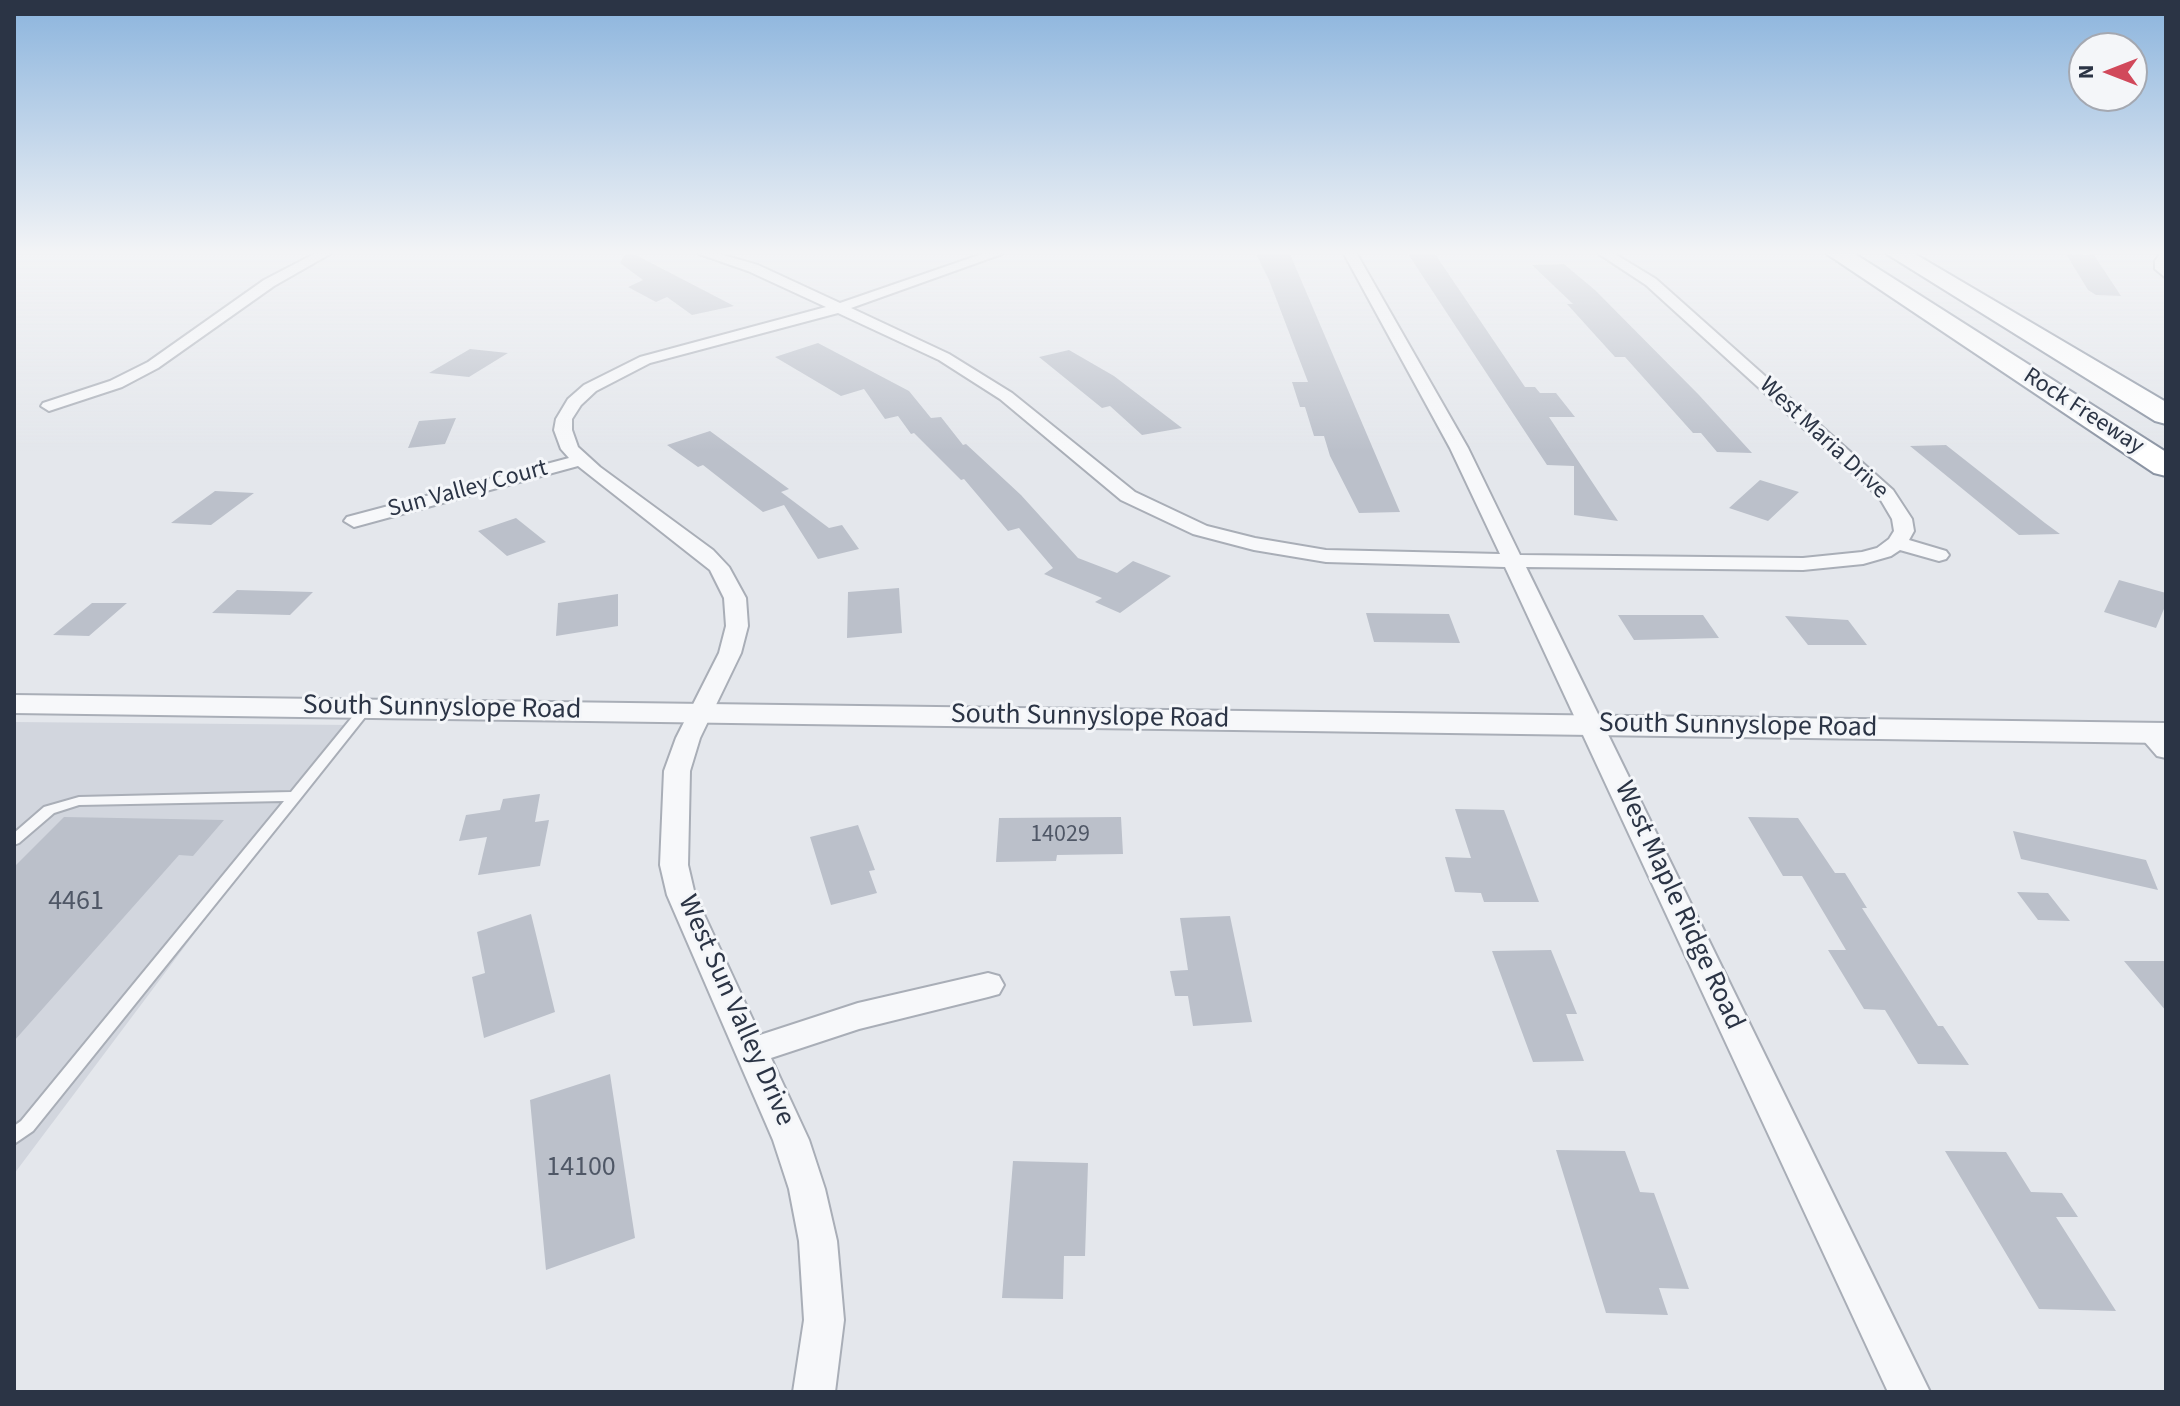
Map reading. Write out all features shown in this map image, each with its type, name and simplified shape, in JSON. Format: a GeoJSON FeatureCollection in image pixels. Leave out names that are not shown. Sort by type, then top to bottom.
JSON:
{"type":"FeatureCollection","features":[{"type":"Feature","properties":{"kind":"highway","name":"Rock Freeway"},"geometry":{"type":"LineString","coordinates":[[1940,320],[2166,466]]}},
{"type":"Feature","properties":{"kind":"highway","name":"Rock Freeway"},"geometry":{"type":"LineString","coordinates":[[2007,320],[2166,415]]}},
{"type":"Feature","properties":{"kind":"street"},"geometry":{"type":"LineString","coordinates":[[49,406],[116,384],[153,365],[217,320]]}},
{"type":"Feature","properties":{"kind":"street","name":"West Sun Valley Drive"},"geometry":{"type":"LineString","coordinates":[[794,320],[670,352],[605,378],[574,402],[564,419],[566,441],[581,460],[706,554],[729,583],[735,598],[737,626],[730,653],[700,712],[677,771],[674,865],[681,895],[791,1140],[807,1189],[818,1241],[824,1320],[814,1392]]}},
{"type":"Feature","properties":{"kind":"street"},"geometry":{"type":"LineString","coordinates":[[864,320],[981,378],[1128,496],[1200,530],[1280,550],[1326,556],[1832,563],[1884,552],[1897,543],[1939,555]]}},
{"type":"Feature","properties":{"kind":"street","name":"West Maple Ridge Road"},"geometry":{"type":"LineString","coordinates":[[1387,320],[1459,448],[1514,560],[1909,1392]]}},
{"type":"Feature","properties":{"kind":"street","name":"West Maria Drive"},"geometry":{"type":"LineString","coordinates":[[1693,320],[1886,494],[1902,519],[1904,531],[1897,543]]}},
{"type":"Feature","properties":{"kind":"street","name":"Sun Valley Court"},"geometry":{"type":"LineString","coordinates":[[354,521],[581,460]]}},
{"type":"Feature","properties":{"kind":"street","name":"South Sunnyslope Road"},"geometry":{"type":"LineString","coordinates":[[20,706],[1592,725],[2160,739]]}},
{"type":"Feature","properties":{"kind":"street"},"geometry":{"type":"LineString","coordinates":[[752,1051],[858,1016],[988,985]]}},
{"type":"Feature","properties":{"kind":"lane"},"geometry":{"type":"LineString","coordinates":[[14,1136],[27,1126],[366,708]]}},
{"type":"Feature","properties":{"kind":"lane"},"geometry":{"type":"LineString","coordinates":[[14,840],[49,810],[79,801],[295,796]]}},
{"type":"Feature","properties":{"kind":"shaded area"},"geometry":{"type":"Polygon","coordinates":[[[14,722],[351,725],[14,1174],[14,722]]]}},
{"type":"Feature","properties":{"kind":"building"},"geometry":{"type":"Polygon","coordinates":[[[1284,320],[1318,320],[1400,512],[1359,513],[1330,456],[1324,436],[1314,436],[1305,407],[1300,407],[1292,382],[1308,382],[1284,320]]]}},
{"type":"Feature","properties":{"kind":"building"},"geometry":{"type":"Polygon","coordinates":[[[1451,320],[1479,320],[1525,387],[1535,387],[1540,393],[1556,393],[1575,417],[1549,417],[1618,521],[1574,515],[1574,466],[1547,465],[1451,320]]]}},
{"type":"Feature","properties":{"kind":"building"},"geometry":{"type":"Polygon","coordinates":[[[1581,320],[1624,320],[1752,453],[1717,452],[1701,433],[1693,433],[1625,357],[1615,357],[1581,320]]]}},
{"type":"Feature","properties":{"kind":"building"},"geometry":{"type":"Polygon","coordinates":[[[818,343],[909,391],[931,418],[941,417],[963,445],[966,444],[1021,495],[1078,558],[1117,573],[1133,561],[1171,576],[1120,613],[1095,602],[1102,598],[1044,574],[1053,568],[1019,528],[1008,531],[964,479],[961,480],[914,433],[911,434],[898,416],[885,419],[864,389],[841,396],[775,357],[818,343]]]}},
{"type":"Feature","properties":{"kind":"building"},"geometry":{"type":"Polygon","coordinates":[[[470,349],[508,353],[469,377],[429,373],[470,349]]]}},
{"type":"Feature","properties":{"kind":"building"},"geometry":{"type":"Polygon","coordinates":[[[1069,350],[1114,376],[1182,428],[1142,435],[1110,406],[1102,408],[1039,357],[1069,350]]]}},
{"type":"Feature","properties":{"kind":"building"},"geometry":{"type":"Polygon","coordinates":[[[456,418],[445,444],[408,448],[419,421],[456,418]]]}},
{"type":"Feature","properties":{"kind":"building"},"geometry":{"type":"Polygon","coordinates":[[[710,431],[789,489],[781,492],[829,528],[842,525],[859,549],[818,559],[784,505],[763,512],[703,465],[698,467],[667,445],[710,431]]]}},
{"type":"Feature","properties":{"kind":"building"},"geometry":{"type":"Polygon","coordinates":[[[1946,445],[2060,534],[2019,535],[1910,446],[1946,445]]]}},
{"type":"Feature","properties":{"kind":"building"},"geometry":{"type":"Polygon","coordinates":[[[1760,480],[1799,492],[1768,521],[1729,508],[1760,480]]]}},
{"type":"Feature","properties":{"kind":"building"},"geometry":{"type":"Polygon","coordinates":[[[215,491],[254,493],[211,525],[171,523],[215,491]]]}},
{"type":"Feature","properties":{"kind":"building"},"geometry":{"type":"Polygon","coordinates":[[[516,518],[546,542],[507,556],[478,531],[516,518]]]}},
{"type":"Feature","properties":{"kind":"building"},"geometry":{"type":"Polygon","coordinates":[[[2119,580],[2166,593],[2166,604],[2156,628],[2104,612],[2119,580]]]}},
{"type":"Feature","properties":{"kind":"building"},"geometry":{"type":"Polygon","coordinates":[[[899,588],[902,633],[847,638],[848,592],[899,588]]]}},
{"type":"Feature","properties":{"kind":"building"},"geometry":{"type":"Polygon","coordinates":[[[237,590],[313,592],[290,615],[212,613],[237,590]]]}},
{"type":"Feature","properties":{"kind":"building"},"geometry":{"type":"Polygon","coordinates":[[[618,594],[618,626],[556,636],[558,603],[618,594]]]}},
{"type":"Feature","properties":{"kind":"building"},"geometry":{"type":"Polygon","coordinates":[[[92,603],[127,603],[89,636],[53,635],[92,603]]]}},
{"type":"Feature","properties":{"kind":"building"},"geometry":{"type":"Polygon","coordinates":[[[1366,613],[1449,614],[1460,643],[1374,642],[1366,613]]]}},
{"type":"Feature","properties":{"kind":"building"},"geometry":{"type":"Polygon","coordinates":[[[1618,615],[1703,615],[1719,638],[1634,640],[1618,615]]]}},
{"type":"Feature","properties":{"kind":"building"},"geometry":{"type":"Polygon","coordinates":[[[1785,616],[1848,620],[1867,645],[1808,645],[1785,616]]]}},
{"type":"Feature","properties":{"kind":"building"},"geometry":{"type":"Polygon","coordinates":[[[540,794],[535,822],[549,820],[540,866],[478,875],[487,837],[459,841],[466,815],[500,810],[503,799],[540,794]]]}},
{"type":"Feature","properties":{"kind":"building"},"geometry":{"type":"Polygon","coordinates":[[[1455,809],[1504,810],[1539,902],[1484,902],[1481,893],[1455,892],[1445,857],[1471,858],[1455,809]]]}},
{"type":"Feature","properties":{"kind":"building"},"geometry":{"type":"Polygon","coordinates":[[[64,817],[224,820],[193,856],[179,855],[14,1041],[14,867],[64,817]]]}},
{"type":"Feature","properties":{"kind":"building"},"geometry":{"type":"Polygon","coordinates":[[[1121,817],[1123,854],[1057,855],[1056,861],[996,862],[999,818],[1121,817]]]}},
{"type":"Feature","properties":{"kind":"building"},"geometry":{"type":"Polygon","coordinates":[[[1748,817],[1798,818],[1835,873],[1845,873],[1867,908],[1862,908],[1938,1026],[1943,1026],[1969,1065],[1918,1064],[1885,1010],[1864,1009],[1828,950],[1846,950],[1802,876],[1783,876],[1748,817]]]}},
{"type":"Feature","properties":{"kind":"building"},"geometry":{"type":"Polygon","coordinates":[[[858,825],[875,870],[869,871],[877,893],[831,905],[810,837],[858,825]]]}},
{"type":"Feature","properties":{"kind":"building"},"geometry":{"type":"Polygon","coordinates":[[[2013,831],[2146,860],[2158,890],[2021,859],[2013,831]]]}},
{"type":"Feature","properties":{"kind":"building"},"geometry":{"type":"Polygon","coordinates":[[[2017,892],[2048,893],[2070,921],[2038,920],[2017,892]]]}},
{"type":"Feature","properties":{"kind":"building"},"geometry":{"type":"Polygon","coordinates":[[[531,914],[555,1012],[484,1038],[472,977],[485,973],[477,932],[531,914]]]}},
{"type":"Feature","properties":{"kind":"building"},"geometry":{"type":"Polygon","coordinates":[[[1230,916],[1252,1022],[1193,1026],[1188,996],[1175,996],[1170,971],[1188,970],[1180,918],[1230,916]]]}},
{"type":"Feature","properties":{"kind":"building"},"geometry":{"type":"Polygon","coordinates":[[[1551,950],[1577,1014],[1566,1014],[1584,1061],[1533,1062],[1492,951],[1551,950]]]}},
{"type":"Feature","properties":{"kind":"building"},"geometry":{"type":"Polygon","coordinates":[[[2124,961],[2166,961],[2166,1011],[2124,961]]]}},
{"type":"Feature","properties":{"kind":"building"},"geometry":{"type":"Polygon","coordinates":[[[610,1074],[635,1238],[546,1270],[530,1100],[610,1074]]]}},
{"type":"Feature","properties":{"kind":"building"},"geometry":{"type":"Polygon","coordinates":[[[1556,1150],[1625,1151],[1640,1192],[1654,1193],[1689,1289],[1659,1288],[1668,1315],[1606,1313],[1556,1150]]]}},
{"type":"Feature","properties":{"kind":"building"},"geometry":{"type":"Polygon","coordinates":[[[1945,1151],[2006,1152],[2031,1192],[2062,1193],[2078,1217],[2056,1217],[2116,1311],[2039,1309],[1945,1151]]]}},
{"type":"Feature","properties":{"kind":"building"},"geometry":{"type":"Polygon","coordinates":[[[1013,1161],[1088,1163],[1085,1256],[1064,1256],[1063,1299],[1002,1298],[1013,1161]]]}}]}
